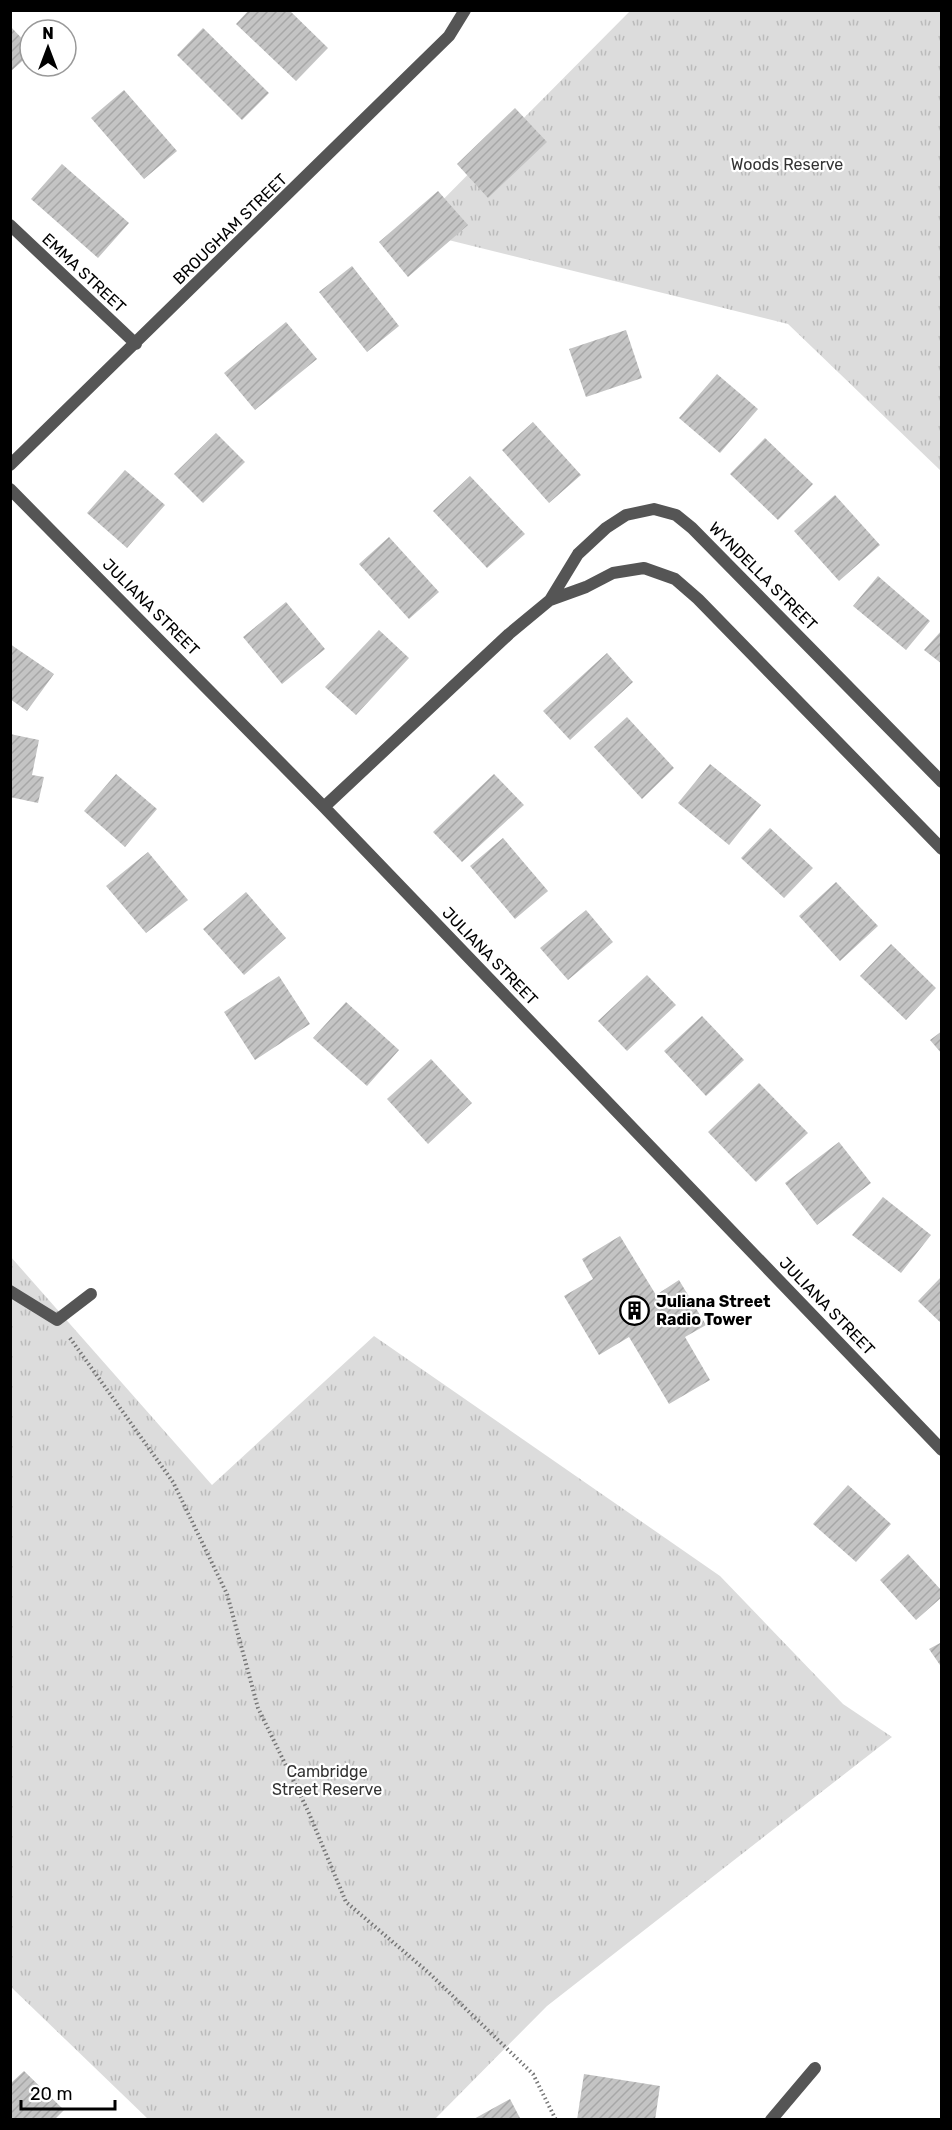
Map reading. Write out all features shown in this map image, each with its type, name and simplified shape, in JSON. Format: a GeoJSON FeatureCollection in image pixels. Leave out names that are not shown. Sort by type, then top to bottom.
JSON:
{"type":"FeatureCollection","features":[{"type":"Feature","properties":{"kind":"street","name":"BROUGHAM STREET"},"geometry":{"type":"LineString","coordinates":[[10,465],[445,41],[455,29],[465,10]]}},
{"type":"Feature","properties":{"kind":"street","name":"EMMA STREET"},"geometry":{"type":"LineString","coordinates":[[10,225],[136,344]]}},
{"type":"Feature","properties":{"kind":"street","name":"JULIANA STREET"},"geometry":{"type":"LineString","coordinates":[[10,489],[324,807],[942,1450]]}},
{"type":"Feature","properties":{"kind":"street","name":"WYNDELLA STREET"},"geometry":{"type":"LineString","coordinates":[[550,600],[578,554],[606,528],[627,515],[654,509],[676,515],[721,556],[942,783]]}},
{"type":"Feature","properties":{"kind":"street","name":"WYNDELLA STREET"},"geometry":{"type":"LineString","coordinates":[[324,807],[509,633],[550,600],[585,587],[613,573],[644,568],[675,579],[698,599],[942,849]]}},
{"type":"Feature","properties":{"kind":"street"},"geometry":{"type":"LineString","coordinates":[[10,1292],[57,1320],[91,1294]]}},
{"type":"Feature","properties":{"kind":"street"},"geometry":{"type":"LineString","coordinates":[[771,2120],[815,2068]]}},
{"type":"Feature","properties":{"kind":"path"},"geometry":{"type":"LineString","coordinates":[[57,1320],[173,1482],[227,1594],[258,1708],[308,1811],[346,1902],[429,1973],[533,2074],[556,2120]]}},
{"type":"Feature","properties":{"kind":"green space","name":"Woods Reserve"},"geometry":{"type":"Polygon","coordinates":[[[630,11],[941,11],[941,471],[788,324],[412,231],[630,11]]]}},
{"type":"Feature","properties":{"kind":"green space","name":"Cambridge Street Reserve"},"geometry":{"type":"Polygon","coordinates":[[[10,1256],[212,1485],[374,1336],[720,1576],[843,1704],[892,1737],[547,2006],[435,2119],[148,2119],[11,1987],[10,1256]]]}},
{"type":"Feature","properties":{"kind":"building"},"geometry":{"type":"Polygon","coordinates":[[[249,10],[289,10],[328,48],[296,81],[236,24],[249,10]]]}},
{"type":"Feature","properties":{"kind":"building"},"geometry":{"type":"Polygon","coordinates":[[[10,26],[18,34],[18,65],[10,72],[10,26]]]}},
{"type":"Feature","properties":{"kind":"building"},"geometry":{"type":"Polygon","coordinates":[[[203,28],[269,93],[242,120],[177,55],[203,28]]]}},
{"type":"Feature","properties":{"kind":"building"},"geometry":{"type":"Polygon","coordinates":[[[124,90],[177,151],[144,179],[91,118],[124,90]]]}},
{"type":"Feature","properties":{"kind":"building"},"geometry":{"type":"Polygon","coordinates":[[[515,108],[547,142],[488,198],[457,164],[515,108]]]}},
{"type":"Feature","properties":{"kind":"building"},"geometry":{"type":"Polygon","coordinates":[[[62,164],[129,223],[98,258],[31,199],[62,164]]]}},
{"type":"Feature","properties":{"kind":"building"},"geometry":{"type":"Polygon","coordinates":[[[438,191],[468,225],[408,277],[379,242],[438,191]]]}},
{"type":"Feature","properties":{"kind":"building"},"geometry":{"type":"Polygon","coordinates":[[[352,266],[399,326],[367,352],[319,292],[352,266]]]}},
{"type":"Feature","properties":{"kind":"building"},"geometry":{"type":"Polygon","coordinates":[[[286,322],[317,359],[255,410],[224,373],[286,322]]]}},
{"type":"Feature","properties":{"kind":"building"},"geometry":{"type":"Polygon","coordinates":[[[626,330],[642,378],[586,397],[569,349],[626,330]]]}},
{"type":"Feature","properties":{"kind":"building"},"geometry":{"type":"Polygon","coordinates":[[[717,374],[758,409],[720,453],[679,418],[717,374]]]}},
{"type":"Feature","properties":{"kind":"building"},"geometry":{"type":"Polygon","coordinates":[[[533,422],[581,475],[549,503],[502,450],[533,422]]]}},
{"type":"Feature","properties":{"kind":"building"},"geometry":{"type":"Polygon","coordinates":[[[216,433],[245,462],[203,503],[174,474],[216,433]]]}},
{"type":"Feature","properties":{"kind":"building"},"geometry":{"type":"Polygon","coordinates":[[[765,438],[813,484],[778,520],[730,474],[765,438]]]}},
{"type":"Feature","properties":{"kind":"building"},"geometry":{"type":"Polygon","coordinates":[[[125,470],[165,505],[127,548],[87,513],[125,470]]]}},
{"type":"Feature","properties":{"kind":"building"},"geometry":{"type":"Polygon","coordinates":[[[470,476],[525,534],[487,568],[433,511],[470,476]]]}},
{"type":"Feature","properties":{"kind":"building"},"geometry":{"type":"Polygon","coordinates":[[[835,495],[880,545],[839,581],[794,531],[835,495]]]}},
{"type":"Feature","properties":{"kind":"building"},"geometry":{"type":"Polygon","coordinates":[[[389,537],[439,592],[409,619],[359,564],[389,537]]]}},
{"type":"Feature","properties":{"kind":"building"},"geometry":{"type":"Polygon","coordinates":[[[878,576],[930,621],[906,650],[853,606],[878,576]]]}},
{"type":"Feature","properties":{"kind":"building"},"geometry":{"type":"Polygon","coordinates":[[[286,602],[325,649],[282,684],[243,637],[286,602]]]}},
{"type":"Feature","properties":{"kind":"building"},"geometry":{"type":"Polygon","coordinates":[[[379,630],[409,658],[356,715],[325,687],[379,630]]]}},
{"type":"Feature","properties":{"kind":"building"},"geometry":{"type":"Polygon","coordinates":[[[942,630],[942,664],[924,650],[942,630]]]}},
{"type":"Feature","properties":{"kind":"building"},"geometry":{"type":"Polygon","coordinates":[[[10,644],[54,674],[27,711],[10,699],[10,644]]]}},
{"type":"Feature","properties":{"kind":"building"},"geometry":{"type":"Polygon","coordinates":[[[607,653],[633,682],[570,740],[543,711],[607,653]]]}},
{"type":"Feature","properties":{"kind":"building"},"geometry":{"type":"Polygon","coordinates":[[[627,717],[674,768],[642,799],[594,747],[627,717]]]}},
{"type":"Feature","properties":{"kind":"building"},"geometry":{"type":"Polygon","coordinates":[[[10,734],[39,740],[32,775],[44,777],[38,803],[10,797],[10,734]]]}},
{"type":"Feature","properties":{"kind":"building"},"geometry":{"type":"Polygon","coordinates":[[[710,764],[761,805],[729,845],[678,803],[710,764]]]}},
{"type":"Feature","properties":{"kind":"building"},"geometry":{"type":"Polygon","coordinates":[[[116,774],[157,809],[125,847],[84,811],[116,774]]]}},
{"type":"Feature","properties":{"kind":"building"},"geometry":{"type":"Polygon","coordinates":[[[494,774],[524,805],[462,862],[433,832],[494,774]]]}},
{"type":"Feature","properties":{"kind":"building"},"geometry":{"type":"Polygon","coordinates":[[[770,828],[813,868],[784,898],[741,858],[770,828]]]}},
{"type":"Feature","properties":{"kind":"building"},"geometry":{"type":"Polygon","coordinates":[[[503,838],[548,891],[515,919],[470,866],[503,838]]]}},
{"type":"Feature","properties":{"kind":"building"},"geometry":{"type":"Polygon","coordinates":[[[148,852],[188,900],[146,933],[106,886],[148,852]]]}},
{"type":"Feature","properties":{"kind":"building"},"geometry":{"type":"Polygon","coordinates":[[[836,882],[878,926],[840,961],[799,916],[836,882]]]}},
{"type":"Feature","properties":{"kind":"building"},"geometry":{"type":"Polygon","coordinates":[[[246,892],[286,938],[244,975],[203,929],[246,892]]]}},
{"type":"Feature","properties":{"kind":"building"},"geometry":{"type":"Polygon","coordinates":[[[586,910],[613,942],[568,980],[540,948],[586,910]]]}},
{"type":"Feature","properties":{"kind":"building"},"geometry":{"type":"Polygon","coordinates":[[[891,944],[936,988],[906,1020],[860,976],[891,944]]]}},
{"type":"Feature","properties":{"kind":"building"},"geometry":{"type":"Polygon","coordinates":[[[647,975],[676,1005],[627,1051],[598,1021],[647,975]]]}},
{"type":"Feature","properties":{"kind":"building"},"geometry":{"type":"Polygon","coordinates":[[[279,976],[310,1024],[255,1060],[224,1012],[279,976]]]}},
{"type":"Feature","properties":{"kind":"building"},"geometry":{"type":"Polygon","coordinates":[[[346,1002],[399,1050],[367,1086],[313,1038],[346,1002]]]}},
{"type":"Feature","properties":{"kind":"building"},"geometry":{"type":"Polygon","coordinates":[[[702,1016],[744,1060],[706,1096],[664,1051],[702,1016]]]}},
{"type":"Feature","properties":{"kind":"building"},"geometry":{"type":"Polygon","coordinates":[[[942,1031],[942,1054],[930,1040],[942,1031]]]}},
{"type":"Feature","properties":{"kind":"building"},"geometry":{"type":"Polygon","coordinates":[[[431,1059],[472,1103],[428,1144],[387,1099],[431,1059]]]}},
{"type":"Feature","properties":{"kind":"building"},"geometry":{"type":"Polygon","coordinates":[[[759,1083],[808,1133],[756,1182],[708,1132],[759,1083]]]}},
{"type":"Feature","properties":{"kind":"building"},"geometry":{"type":"Polygon","coordinates":[[[839,1142],[871,1183],[817,1225],[785,1183],[839,1142]]]}},
{"type":"Feature","properties":{"kind":"building"},"geometry":{"type":"Polygon","coordinates":[[[883,1197],[931,1235],[901,1273],[852,1235],[883,1197]]]}},
{"type":"Feature","properties":{"kind":"building","name":"Juliana Street Radio Tower"},"geometry":{"type":"Polygon","coordinates":[[[620,1236],[656,1295],[679,1280],[706,1325],[685,1337],[710,1380],[669,1404],[629,1337],[599,1355],[564,1296],[593,1279],[582,1259],[620,1236]]]}},
{"type":"Feature","properties":{"kind":"building"},"geometry":{"type":"Polygon","coordinates":[[[942,1276],[942,1324],[918,1301],[942,1276]]]}},
{"type":"Feature","properties":{"kind":"building"},"geometry":{"type":"Polygon","coordinates":[[[848,1485],[891,1524],[856,1562],[813,1524],[848,1485]]]}},
{"type":"Feature","properties":{"kind":"building"},"geometry":{"type":"Polygon","coordinates":[[[908,1554],[942,1591],[942,1597],[916,1620],[880,1580],[908,1554]]]}},
{"type":"Feature","properties":{"kind":"building"},"geometry":{"type":"Polygon","coordinates":[[[942,1642],[942,1668],[929,1649],[942,1642]]]}},
{"type":"Feature","properties":{"kind":"building"},"geometry":{"type":"Polygon","coordinates":[[[24,2071],[64,2110],[54,2120],[10,2120],[10,2084],[24,2071]]]}},
{"type":"Feature","properties":{"kind":"building"},"geometry":{"type":"Polygon","coordinates":[[[584,2074],[660,2086],[655,2120],[577,2120],[584,2074]]]}},
{"type":"Feature","properties":{"kind":"building"},"geometry":{"type":"Polygon","coordinates":[[[510,2099],[521,2120],[472,2120],[510,2099]]]}},
{"type":"Feature","properties":{"kind":"place","name":"Juliana Street Radio Tower"},"geometry":{"type":"Point","coordinates":[635,1310]}}]}
